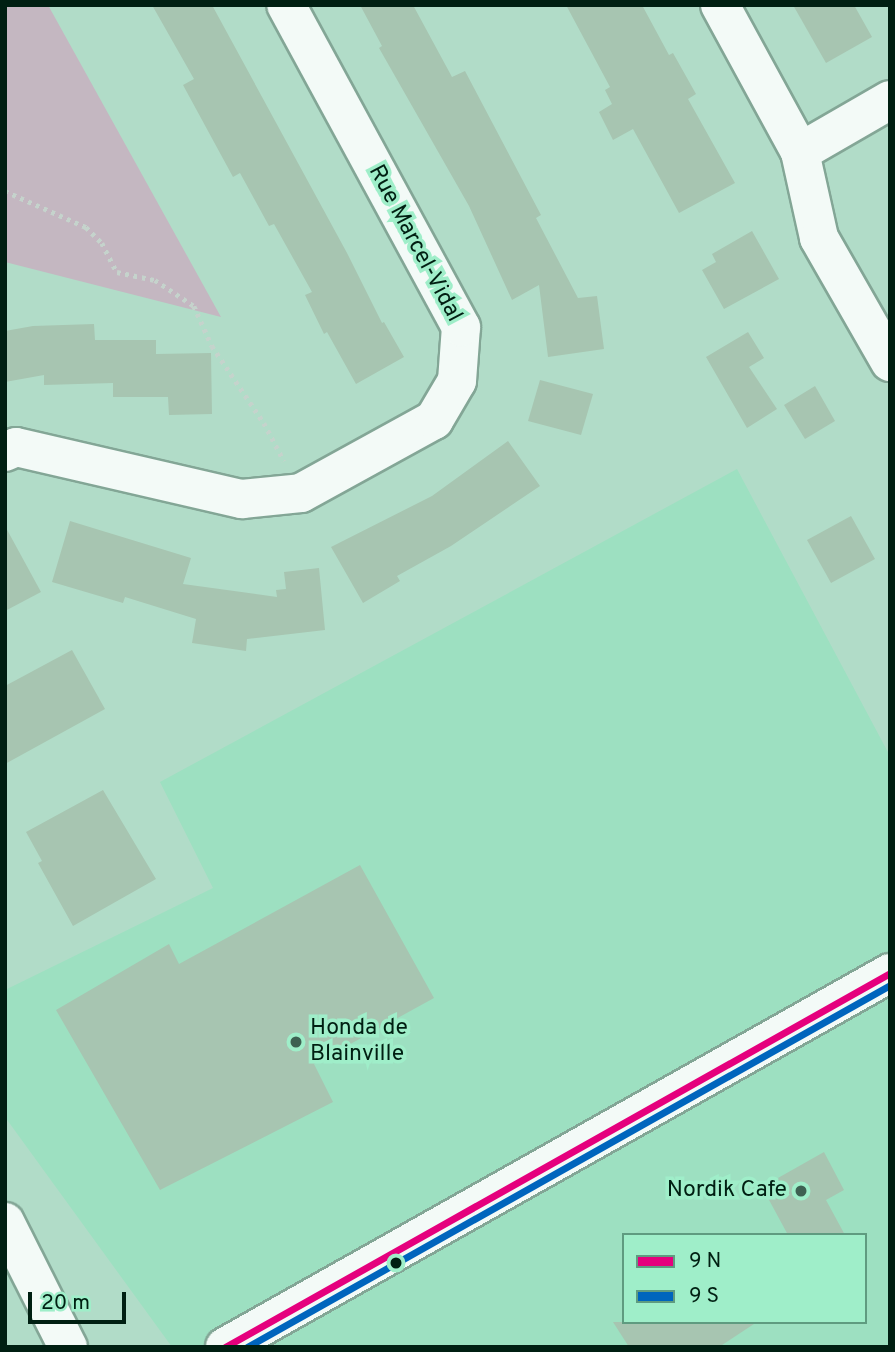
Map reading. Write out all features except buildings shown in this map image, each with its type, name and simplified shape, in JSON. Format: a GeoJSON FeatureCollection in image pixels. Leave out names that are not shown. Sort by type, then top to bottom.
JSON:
{"type":"FeatureCollection","features":[{"type":"Feature","properties":{"kind":"street","name":"Rue Marcel-Vidal"},"geometry":{"type":"LineString","coordinates":[[5,452],[16,447],[242,499],[301,493],[433,420],[457,382],[461,327],[286,5]]}},
{"type":"Feature","properties":{"kind":"street"},"geometry":{"type":"LineString","coordinates":[[720,5],[800,152],[818,238],[890,362]]}},
{"type":"Feature","properties":{"kind":"street"},"geometry":{"type":"LineString","coordinates":[[800,152],[890,100]]}},
{"type":"Feature","properties":{"kind":"street"},"geometry":{"type":"LineString","coordinates":[[246,1342],[890,973]]}},
{"type":"Feature","properties":{"kind":"street"},"geometry":{"type":"LineString","coordinates":[[5,1222],[68,1347]]}},
{"type":"Feature","properties":{"kind":"path"},"geometry":{"type":"LineString","coordinates":[[5,191],[86,227],[102,243],[117,272],[155,281],[194,306],[212,346],[264,423],[301,493]]}},
{"type":"Feature","properties":{"kind":"shaded area"},"geometry":{"type":"Polygon","coordinates":[[[5,5],[48,5],[221,317],[5,262],[5,5]]]}},
{"type":"Feature","properties":{"kind":"shaded area"},"geometry":{"type":"Polygon","coordinates":[[[737,469],[890,756],[890,1347],[172,1347],[5,1117],[5,990],[213,888],[160,782],[737,469]]]}},
{"type":"Feature","properties":{"kind":"transit line"},"geometry":{"type":"LineString","coordinates":[[225,1347],[890,973]]}},
{"type":"Feature","properties":{"kind":"transit line"},"geometry":{"type":"LineString","coordinates":[[247,1347],[890,985]]}},
{"type":"Feature","properties":{"kind":"place","name":"Honda de Blainville"},"geometry":{"type":"Point","coordinates":[296,1042]}},
{"type":"Feature","properties":{"kind":"place","name":"Nordik Cafe"},"geometry":{"type":"Point","coordinates":[801,1191]}}]}
